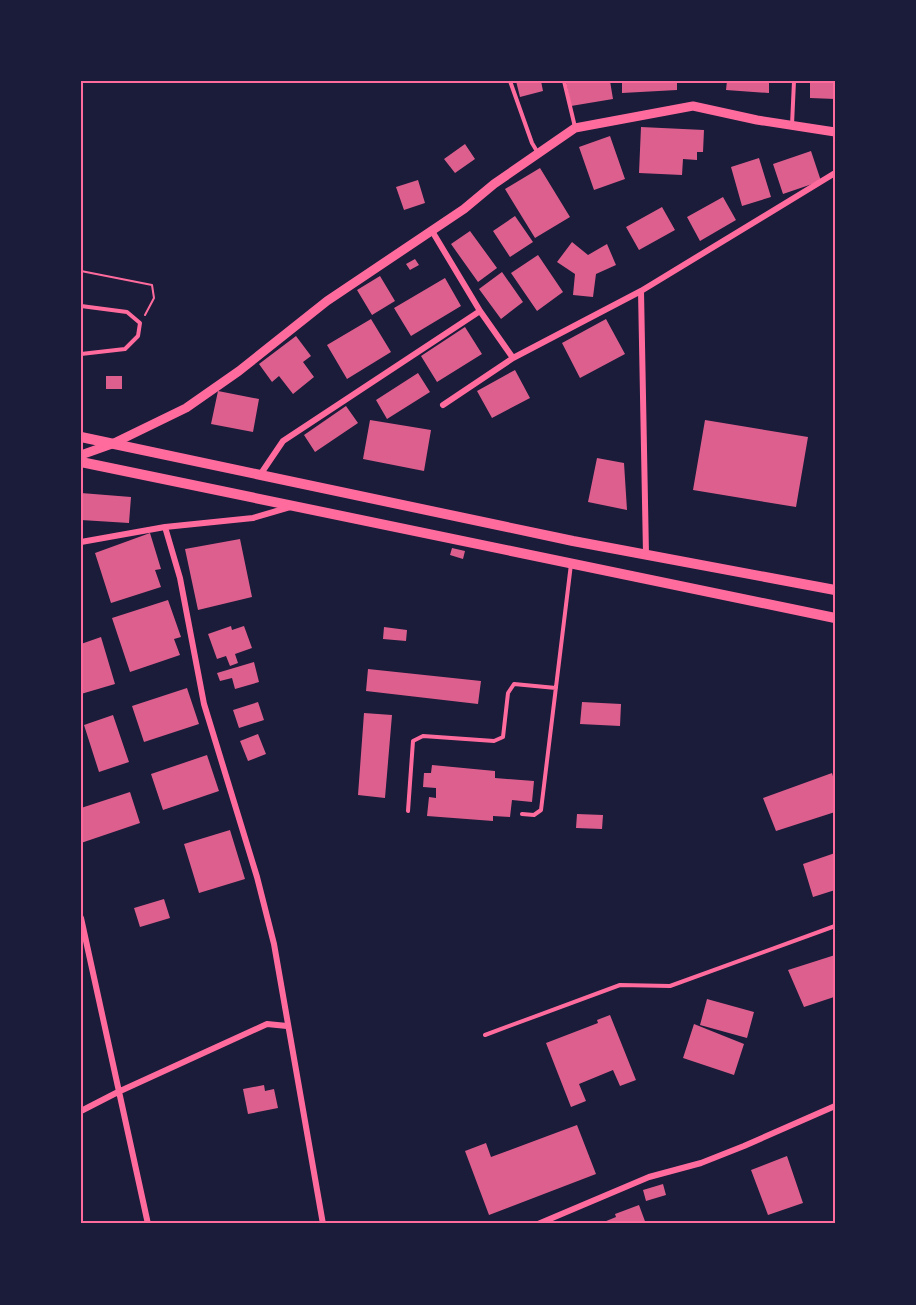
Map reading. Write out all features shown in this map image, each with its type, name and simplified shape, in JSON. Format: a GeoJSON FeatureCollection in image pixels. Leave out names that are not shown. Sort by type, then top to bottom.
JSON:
{"type":"FeatureCollection","features":[{"type":"Feature","properties":{"kind":"main road"},"geometry":{"type":"LineString","coordinates":[[81,437],[573,541],[835,590]]}},
{"type":"Feature","properties":{"kind":"main road"},"geometry":{"type":"LineString","coordinates":[[81,462],[835,618]]}},
{"type":"Feature","properties":{"kind":"street"},"geometry":{"type":"LineString","coordinates":[[81,455],[112,444],[186,408],[238,371],[327,301],[432,231],[575,128],[693,106],[835,132]]}},
{"type":"Feature","properties":{"kind":"street"},"geometry":{"type":"LineString","coordinates":[[442,405],[513,358],[641,291],[835,173]]}},
{"type":"Feature","properties":{"kind":"street"},"geometry":{"type":"LineString","coordinates":[[432,231],[480,311],[513,358]]}},
{"type":"Feature","properties":{"kind":"street"},"geometry":{"type":"LineString","coordinates":[[641,291],[646,554]]}},
{"type":"Feature","properties":{"kind":"street"},"geometry":{"type":"LineString","coordinates":[[260,475],[283,441],[480,311]]}},
{"type":"Feature","properties":{"kind":"street"},"geometry":{"type":"LineString","coordinates":[[81,542],[165,527],[254,518],[295,506]]}},
{"type":"Feature","properties":{"kind":"street"},"geometry":{"type":"LineString","coordinates":[[165,527],[180,578],[204,704],[257,877],[268,922],[321,1223]]}},
{"type":"Feature","properties":{"kind":"street"},"geometry":{"type":"LineString","coordinates":[[81,918],[148,1224]]}},
{"type":"Feature","properties":{"kind":"street"},"geometry":{"type":"LineString","coordinates":[[81,1111],[267,1024],[287,1026]]}},
{"type":"Feature","properties":{"kind":"street"},"geometry":{"type":"LineString","coordinates":[[538,1224],[649,1177],[701,1163],[744,1146],[835,1106]]}},
{"type":"Feature","properties":{"kind":"lane"},"geometry":{"type":"LineString","coordinates":[[510,81],[532,143],[539,153]]}},
{"type":"Feature","properties":{"kind":"lane"},"geometry":{"type":"LineString","coordinates":[[564,81],[575,128]]}},
{"type":"Feature","properties":{"kind":"lane"},"geometry":{"type":"LineString","coordinates":[[792,125],[794,81]]}},
{"type":"Feature","properties":{"kind":"lane"},"geometry":{"type":"LineString","coordinates":[[81,306],[127,312],[140,323],[138,336],[125,349],[81,354]]}},
{"type":"Feature","properties":{"kind":"lane"},"geometry":{"type":"LineString","coordinates":[[522,814],[534,815],[541,810],[572,563]]}},
{"type":"Feature","properties":{"kind":"lane"},"geometry":{"type":"LineString","coordinates":[[408,811],[413,741],[423,736],[495,741],[503,737],[508,693],[514,684],[556,688]]}},
{"type":"Feature","properties":{"kind":"lane"},"geometry":{"type":"LineString","coordinates":[[484,1035],[620,985],[670,986],[835,926]]}},
{"type":"Feature","properties":{"kind":"path"},"geometry":{"type":"LineString","coordinates":[[81,271],[152,285],[154,298],[140,323]]}},
{"type":"Feature","properties":{"kind":"building"},"geometry":{"type":"Polygon","coordinates":[[[516,81],[541,81],[543,91],[520,97],[516,81]]]}},
{"type":"Feature","properties":{"kind":"building"},"geometry":{"type":"Polygon","coordinates":[[[566,81],[610,81],[613,99],[571,106],[566,81]]]}},
{"type":"Feature","properties":{"kind":"building"},"geometry":{"type":"Polygon","coordinates":[[[622,81],[677,81],[677,90],[622,93],[622,81]]]}},
{"type":"Feature","properties":{"kind":"building"},"geometry":{"type":"Polygon","coordinates":[[[727,81],[769,81],[769,93],[726,90],[727,81]]]}},
{"type":"Feature","properties":{"kind":"building"},"geometry":{"type":"Polygon","coordinates":[[[810,81],[835,81],[835,99],[810,98],[810,81]]]}},
{"type":"Feature","properties":{"kind":"building"},"geometry":{"type":"Polygon","coordinates":[[[641,127],[704,130],[703,152],[697,152],[697,160],[683,159],[682,175],[639,173],[641,127]]]}},
{"type":"Feature","properties":{"kind":"building"},"geometry":{"type":"Polygon","coordinates":[[[610,136],[625,179],[594,190],[579,147],[610,136]]]}},
{"type":"Feature","properties":{"kind":"building"},"geometry":{"type":"Polygon","coordinates":[[[465,144],[475,159],[455,173],[444,159],[465,144]]]}},
{"type":"Feature","properties":{"kind":"building"},"geometry":{"type":"Polygon","coordinates":[[[811,151],[821,181],[783,194],[773,164],[811,151]]]}},
{"type":"Feature","properties":{"kind":"building"},"geometry":{"type":"Polygon","coordinates":[[[759,158],[771,197],[742,206],[731,167],[759,158]]]}},
{"type":"Feature","properties":{"kind":"building"},"geometry":{"type":"Polygon","coordinates":[[[540,168],[570,217],[535,238],[505,189],[540,168]]]}},
{"type":"Feature","properties":{"kind":"building"},"geometry":{"type":"Polygon","coordinates":[[[418,180],[425,203],[404,210],[396,187],[418,180]]]}},
{"type":"Feature","properties":{"kind":"building"},"geometry":{"type":"Polygon","coordinates":[[[723,197],[736,220],[700,241],[687,217],[723,197]]]}},
{"type":"Feature","properties":{"kind":"building"},"geometry":{"type":"Polygon","coordinates":[[[662,207],[675,230],[639,250],[626,227],[662,207]]]}},
{"type":"Feature","properties":{"kind":"building"},"geometry":{"type":"Polygon","coordinates":[[[515,216],[533,242],[510,257],[493,231],[515,216]]]}},
{"type":"Feature","properties":{"kind":"building"},"geometry":{"type":"Polygon","coordinates":[[[470,231],[497,268],[478,282],[451,244],[470,231]]]}},
{"type":"Feature","properties":{"kind":"building"},"geometry":{"type":"Polygon","coordinates":[[[572,242],[588,255],[607,244],[616,265],[596,274],[593,297],[573,295],[575,274],[557,262],[572,242]]]}},
{"type":"Feature","properties":{"kind":"building"},"geometry":{"type":"Polygon","coordinates":[[[538,255],[563,292],[537,311],[511,273],[538,255]]]}},
{"type":"Feature","properties":{"kind":"building"},"geometry":{"type":"Polygon","coordinates":[[[415,259],[419,265],[410,270],[406,264],[415,259]]]}},
{"type":"Feature","properties":{"kind":"building"},"geometry":{"type":"Polygon","coordinates":[[[502,272],[523,302],[501,319],[479,289],[502,272]]]}},
{"type":"Feature","properties":{"kind":"building"},"geometry":{"type":"Polygon","coordinates":[[[380,276],[395,301],[372,315],[357,290],[380,276]]]}},
{"type":"Feature","properties":{"kind":"building"},"geometry":{"type":"Polygon","coordinates":[[[445,278],[461,306],[411,336],[394,308],[445,278]]]}},
{"type":"Feature","properties":{"kind":"building"},"geometry":{"type":"Polygon","coordinates":[[[371,319],[391,352],[347,379],[327,345],[371,319]]]}},
{"type":"Feature","properties":{"kind":"building"},"geometry":{"type":"Polygon","coordinates":[[[606,319],[625,354],[580,378],[562,343],[606,319]]]}},
{"type":"Feature","properties":{"kind":"building"},"geometry":{"type":"Polygon","coordinates":[[[465,327],[482,354],[437,382],[421,356],[465,327]]]}},
{"type":"Feature","properties":{"kind":"building"},"geometry":{"type":"Polygon","coordinates":[[[296,336],[311,356],[303,362],[314,377],[293,394],[279,376],[272,382],[259,364],[296,336]]]}},
{"type":"Feature","properties":{"kind":"building"},"geometry":{"type":"Polygon","coordinates":[[[515,370],[530,398],[492,418],[477,391],[515,370]]]}},
{"type":"Feature","properties":{"kind":"building"},"geometry":{"type":"Polygon","coordinates":[[[418,373],[430,392],[387,419],[376,400],[418,373]]]}},
{"type":"Feature","properties":{"kind":"building"},"geometry":{"type":"Polygon","coordinates":[[[106,376],[122,376],[122,389],[106,389],[106,376]]]}},
{"type":"Feature","properties":{"kind":"building"},"geometry":{"type":"Polygon","coordinates":[[[218,391],[259,399],[253,432],[211,424],[218,391]]]}},
{"type":"Feature","properties":{"kind":"building"},"geometry":{"type":"Polygon","coordinates":[[[346,406],[358,423],[315,452],[304,435],[346,406]]]}},
{"type":"Feature","properties":{"kind":"building"},"geometry":{"type":"Polygon","coordinates":[[[370,420],[431,430],[424,471],[363,459],[370,420]]]}},
{"type":"Feature","properties":{"kind":"building"},"geometry":{"type":"Polygon","coordinates":[[[705,420],[808,437],[796,507],[693,490],[705,420]]]}},
{"type":"Feature","properties":{"kind":"building"},"geometry":{"type":"Polygon","coordinates":[[[597,458],[624,463],[627,510],[588,502],[597,458]]]}},
{"type":"Feature","properties":{"kind":"building"},"geometry":{"type":"Polygon","coordinates":[[[81,493],[131,497],[129,523],[81,520],[81,493]]]}},
{"type":"Feature","properties":{"kind":"building"},"geometry":{"type":"Polygon","coordinates":[[[150,533],[161,569],[155,570],[161,587],[111,603],[95,553],[150,533]]]}},
{"type":"Feature","properties":{"kind":"building"},"geometry":{"type":"Polygon","coordinates":[[[240,539],[252,597],[198,610],[185,549],[240,539]]]}},
{"type":"Feature","properties":{"kind":"building"},"geometry":{"type":"Polygon","coordinates":[[[452,548],[465,551],[463,559],[450,555],[452,548]]]}},
{"type":"Feature","properties":{"kind":"building"},"geometry":{"type":"Polygon","coordinates":[[[168,600],[181,637],[174,639],[180,655],[130,672],[112,618],[168,600]]]}},
{"type":"Feature","properties":{"kind":"building"},"geometry":{"type":"Polygon","coordinates":[[[231,626],[232,630],[244,626],[252,648],[235,654],[238,663],[230,666],[226,656],[217,659],[208,634],[231,626]]]}},
{"type":"Feature","properties":{"kind":"building"},"geometry":{"type":"Polygon","coordinates":[[[384,627],[407,630],[406,641],[383,639],[384,627]]]}},
{"type":"Feature","properties":{"kind":"building"},"geometry":{"type":"Polygon","coordinates":[[[101,637],[115,684],[81,694],[81,644],[101,637]]]}},
{"type":"Feature","properties":{"kind":"building"},"geometry":{"type":"Polygon","coordinates":[[[254,662],[259,682],[235,689],[232,678],[220,681],[217,673],[254,662]]]}},
{"type":"Feature","properties":{"kind":"building"},"geometry":{"type":"Polygon","coordinates":[[[368,669],[481,681],[478,704],[366,691],[368,669]]]}},
{"type":"Feature","properties":{"kind":"building"},"geometry":{"type":"Polygon","coordinates":[[[187,688],[199,724],[144,742],[132,706],[187,688]]]}},
{"type":"Feature","properties":{"kind":"building"},"geometry":{"type":"Polygon","coordinates":[[[258,702],[264,720],[239,728],[233,710],[258,702]]]}},
{"type":"Feature","properties":{"kind":"building"},"geometry":{"type":"Polygon","coordinates":[[[582,702],[621,704],[620,726],[580,724],[582,702]]]}},
{"type":"Feature","properties":{"kind":"building"},"geometry":{"type":"Polygon","coordinates":[[[364,713],[392,715],[385,798],[358,795],[364,713]]]}},
{"type":"Feature","properties":{"kind":"building"},"geometry":{"type":"Polygon","coordinates":[[[113,715],[129,762],[99,772],[84,725],[113,715]]]}},
{"type":"Feature","properties":{"kind":"building"},"geometry":{"type":"Polygon","coordinates":[[[258,734],[266,754],[248,761],[240,741],[258,734]]]}},
{"type":"Feature","properties":{"kind":"building"},"geometry":{"type":"Polygon","coordinates":[[[207,755],[219,791],[163,810],[151,774],[207,755]]]}},
{"type":"Feature","properties":{"kind":"building"},"geometry":{"type":"Polygon","coordinates":[[[432,765],[495,771],[495,778],[534,781],[532,802],[512,800],[510,817],[493,816],[493,821],[427,816],[429,797],[436,798],[436,788],[423,787],[424,773],[431,773],[432,765]]]}},
{"type":"Feature","properties":{"kind":"building"},"geometry":{"type":"Polygon","coordinates":[[[832,773],[835,783],[835,812],[776,831],[763,798],[832,773]]]}},
{"type":"Feature","properties":{"kind":"building"},"geometry":{"type":"Polygon","coordinates":[[[130,792],[140,823],[81,843],[81,808],[130,792]]]}},
{"type":"Feature","properties":{"kind":"building"},"geometry":{"type":"Polygon","coordinates":[[[577,814],[603,815],[602,829],[576,828],[577,814]]]}},
{"type":"Feature","properties":{"kind":"building"},"geometry":{"type":"Polygon","coordinates":[[[230,830],[245,879],[199,893],[184,844],[230,830]]]}},
{"type":"Feature","properties":{"kind":"building"},"geometry":{"type":"Polygon","coordinates":[[[835,853],[835,890],[813,897],[803,864],[835,853]]]}},
{"type":"Feature","properties":{"kind":"building"},"geometry":{"type":"Polygon","coordinates":[[[164,899],[170,918],[140,927],[134,908],[164,899]]]}},
{"type":"Feature","properties":{"kind":"building"},"geometry":{"type":"Polygon","coordinates":[[[835,955],[834,997],[804,1007],[788,970],[835,955]]]}},
{"type":"Feature","properties":{"kind":"building"},"geometry":{"type":"Polygon","coordinates":[[[707,999],[754,1012],[747,1038],[700,1025],[707,999]]]}},
{"type":"Feature","properties":{"kind":"building"},"geometry":{"type":"Polygon","coordinates":[[[610,1015],[636,1080],[620,1086],[613,1070],[579,1084],[586,1101],[571,1107],[546,1043],[598,1023],[597,1020],[610,1015]]]}},
{"type":"Feature","properties":{"kind":"building"},"geometry":{"type":"Polygon","coordinates":[[[694,1024],[744,1044],[734,1075],[683,1058],[694,1024]]]}},
{"type":"Feature","properties":{"kind":"building"},"geometry":{"type":"Polygon","coordinates":[[[264,1085],[265,1091],[274,1089],[278,1108],[248,1114],[243,1089],[264,1085]]]}},
{"type":"Feature","properties":{"kind":"building"},"geometry":{"type":"Polygon","coordinates":[[[577,1125],[596,1174],[489,1215],[465,1151],[486,1143],[491,1157],[577,1125]]]}},
{"type":"Feature","properties":{"kind":"building"},"geometry":{"type":"Polygon","coordinates":[[[787,1156],[803,1203],[768,1215],[751,1170],[787,1156]]]}},
{"type":"Feature","properties":{"kind":"building"},"geometry":{"type":"Polygon","coordinates":[[[663,1184],[666,1195],[646,1201],[643,1190],[663,1184]]]}},
{"type":"Feature","properties":{"kind":"building"},"geometry":{"type":"Polygon","coordinates":[[[639,1205],[646,1224],[599,1224],[616,1217],[615,1214],[639,1205]]]}}]}
